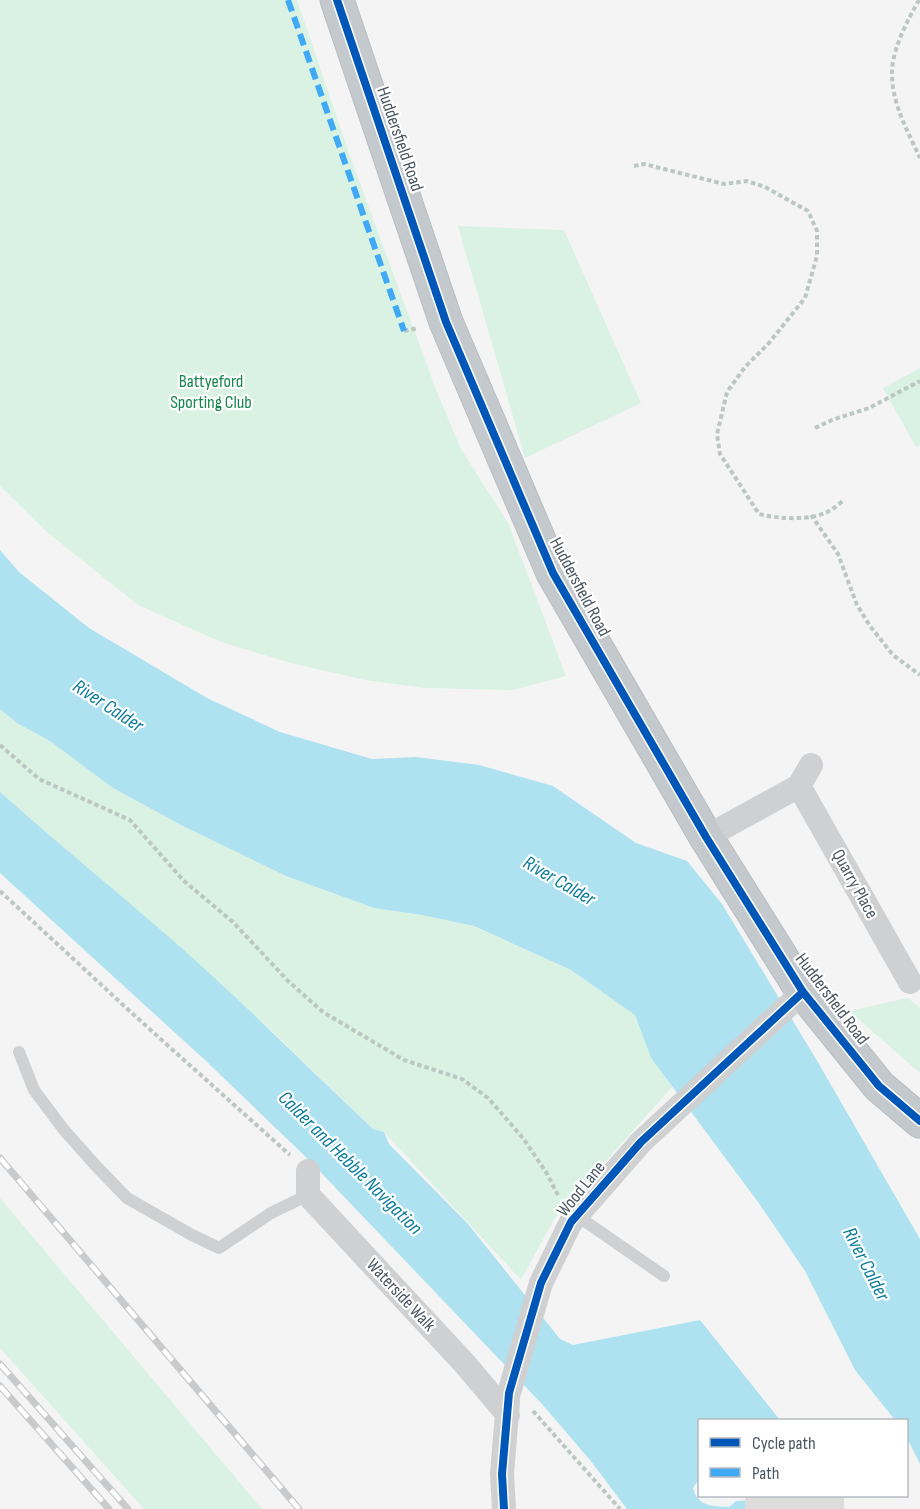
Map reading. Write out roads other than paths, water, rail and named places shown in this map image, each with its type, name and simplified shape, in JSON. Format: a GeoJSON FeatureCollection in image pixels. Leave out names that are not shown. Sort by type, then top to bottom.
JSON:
{"type":"FeatureCollection","features":[{"type":"Feature","properties":{"kind":"highway","name":"Huddersfield Road"},"geometry":{"type":"LineString","coordinates":[[338,0],[446,322],[553,573],[706,837],[795,1000],[879,1086],[920,1121]]}},
{"type":"Feature","properties":{"kind":"street","name":"Quarry Place"},"geometry":{"type":"LineString","coordinates":[[706,837],[805,776],[910,982]]}},
{"type":"Feature","properties":{"kind":"street","name":"Wood Lane"},"geometry":{"type":"LineString","coordinates":[[504,1509],[502,1474],[541,1283],[574,1218],[641,1142],[795,1000]]}},
{"type":"Feature","properties":{"kind":"street","name":"Waterside Walk"},"geometry":{"type":"LineString","coordinates":[[308,1183],[465,1364],[516,1405]]}},
{"type":"Feature","properties":{"kind":"lane"},"geometry":{"type":"LineString","coordinates":[[19,1052],[34,1090],[64,1130],[128,1198],[219,1248],[271,1213],[308,1183]]}},
{"type":"Feature","properties":{"kind":"lane"},"geometry":{"type":"LineString","coordinates":[[574,1218],[664,1276]]}},
{"type":"Feature","properties":{"kind":"water","name":"River Calder"},"geometry":{"type":"Polygon","coordinates":[[[0,550],[19,572],[89,628],[207,698],[280,732],[372,759],[416,757],[479,765],[553,786],[636,843],[687,861],[722,904],[816,1059],[920,1239],[920,1464],[908,1440],[908,1419],[894,1419],[855,1370],[805,1271],[758,1202],[651,1058],[635,1015],[571,970],[474,926],[374,908],[286,876],[181,825],[113,788],[50,741],[17,723],[0,709],[0,550]]]}},
{"type":"Feature","properties":{"kind":"water","name":"Calder and Hebble Navigation"},"geometry":{"type":"Polygon","coordinates":[[[0,792],[196,961],[373,1129],[384,1132],[389,1144],[468,1224],[560,1339],[573,1345],[700,1320],[779,1419],[698,1419],[698,1480],[693,1488],[698,1499],[706,1504],[729,1507],[736,1501],[815,1498],[828,1509],[627,1509],[590,1460],[541,1403],[309,1160],[206,1061],[0,873],[0,792]]]}},
{"type":"Feature","properties":{"kind":"railway"},"geometry":{"type":"LineString","coordinates":[[0,1158],[299,1509]]}},
{"type":"Feature","properties":{"kind":"railway"},"geometry":{"type":"LineString","coordinates":[[0,1364],[128,1509]]}},
{"type":"Feature","properties":{"kind":"railway"},"geometry":{"type":"LineString","coordinates":[[0,1386],[109,1509]]}},
{"type":"Feature","properties":{"kind":"park label","name":"Battyeford Sporting Club"},"geometry":{"type":"Point","coordinates":[211,391]}}]}
